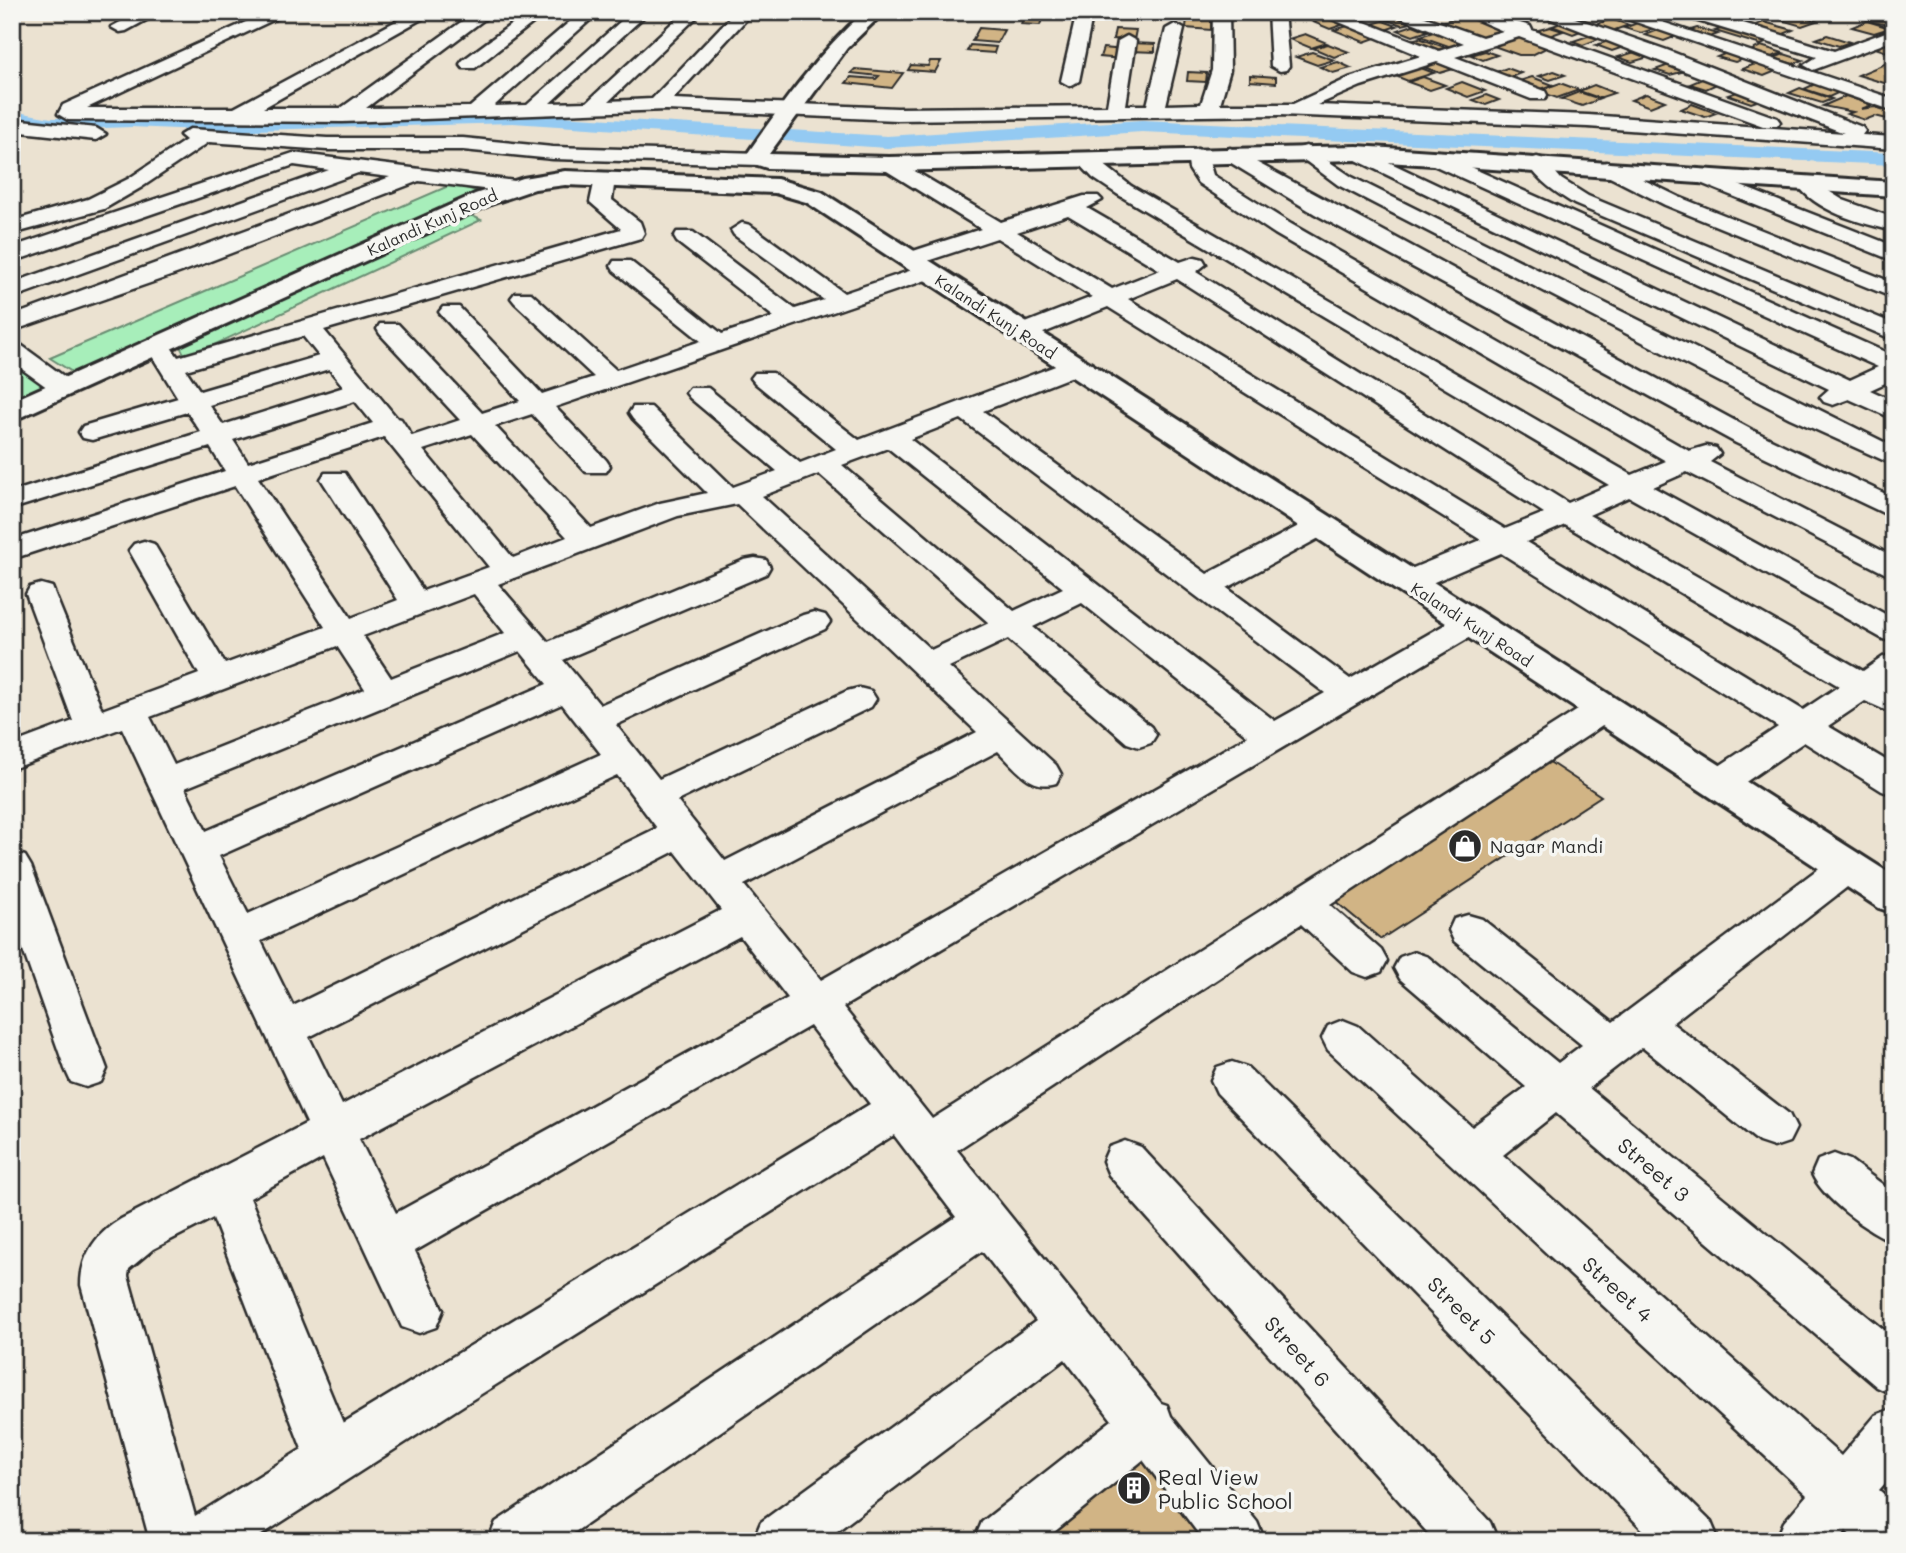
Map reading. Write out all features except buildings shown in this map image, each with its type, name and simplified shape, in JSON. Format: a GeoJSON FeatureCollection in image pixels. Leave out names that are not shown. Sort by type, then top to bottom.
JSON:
{"type":"FeatureCollection","features":[{"type":"Feature","properties":{"kind":"street"},"geometry":{"type":"LineString","coordinates":[[120,27],[153,12]]}},
{"type":"Feature","properties":{"kind":"street"},"geometry":{"type":"LineString","coordinates":[[282,12],[67,112],[107,116],[343,116],[657,104],[786,116],[1293,109],[1476,115],[1886,142]]}},
{"type":"Feature","properties":{"kind":"street"},"geometry":{"type":"LineString","coordinates":[[237,114],[426,12]]}},
{"type":"Feature","properties":{"kind":"street"},"geometry":{"type":"LineString","coordinates":[[343,116],[486,12]]}},
{"type":"Feature","properties":{"kind":"street"},"geometry":{"type":"LineString","coordinates":[[468,64],[539,12]]}},
{"type":"Feature","properties":{"kind":"street"},"geometry":{"type":"LineString","coordinates":[[475,113],[591,12]]}},
{"type":"Feature","properties":{"kind":"street"},"geometry":{"type":"LineString","coordinates":[[532,110],[641,12]]}},
{"type":"Feature","properties":{"kind":"street"},"geometry":{"type":"LineString","coordinates":[[592,107],[694,12]]}},
{"type":"Feature","properties":{"kind":"street"},"geometry":{"type":"LineString","coordinates":[[657,104],[745,12]]}},
{"type":"Feature","properties":{"kind":"street"},"geometry":{"type":"LineString","coordinates":[[762,151],[840,44],[875,12]]}},
{"type":"Feature","properties":{"kind":"street"},"geometry":{"type":"LineString","coordinates":[[1070,81],[1085,12]]}},
{"type":"Feature","properties":{"kind":"street"},"geometry":{"type":"LineString","coordinates":[[1209,109],[1221,70],[1221,12]]}},
{"type":"Feature","properties":{"kind":"street"},"geometry":{"type":"LineString","coordinates":[[1276,12],[1280,66]]}},
{"type":"Feature","properties":{"kind":"street"},"geometry":{"type":"LineString","coordinates":[[1323,12],[1538,94]]}},
{"type":"Feature","properties":{"kind":"street"},"geometry":{"type":"LineString","coordinates":[[1395,12],[1507,52]]}},
{"type":"Feature","properties":{"kind":"street"},"geometry":{"type":"LineString","coordinates":[[1467,12],[1813,138]]}},
{"type":"Feature","properties":{"kind":"street"},"geometry":{"type":"LineString","coordinates":[[1541,12],[1755,90],[1886,142]]}},
{"type":"Feature","properties":{"kind":"street"},"geometry":{"type":"LineString","coordinates":[[1293,109],[1321,94],[1436,55],[1578,12]]}},
{"type":"Feature","properties":{"kind":"street"},"geometry":{"type":"LineString","coordinates":[[1615,12],[1893,104]]}},
{"type":"Feature","properties":{"kind":"street"},"geometry":{"type":"LineString","coordinates":[[1689,12],[1835,57]]}},
{"type":"Feature","properties":{"kind":"street"},"geometry":{"type":"LineString","coordinates":[[1155,110],[1175,29]]}},
{"type":"Feature","properties":{"kind":"street"},"geometry":{"type":"LineString","coordinates":[[1755,90],[1894,34]]}},
{"type":"Feature","properties":{"kind":"street"},"geometry":{"type":"LineString","coordinates":[[1116,111],[1117,86],[1127,41]]}},
{"type":"Feature","properties":{"kind":"street"},"geometry":{"type":"LineString","coordinates":[[1377,75],[1402,85]]}},
{"type":"Feature","properties":{"kind":"street"},"geometry":{"type":"LineString","coordinates":[[1427,95],[1476,115]]}},
{"type":"Feature","properties":{"kind":"street"},"geometry":{"type":"LineString","coordinates":[[12,125],[111,134]]}},
{"type":"Feature","properties":{"kind":"street"},"geometry":{"type":"LineString","coordinates":[[175,135],[327,144],[463,144],[553,153],[762,151],[889,164],[1306,152],[1357,153],[1894,189]]}},
{"type":"Feature","properties":{"kind":"street"},"geometry":{"type":"LineString","coordinates":[[12,228],[96,204],[135,183],[205,136]]}},
{"type":"Feature","properties":{"kind":"street"},"geometry":{"type":"LineString","coordinates":[[1306,152],[1345,181],[1799,412],[1894,457]]}},
{"type":"Feature","properties":{"kind":"street"},"geometry":{"type":"LineString","coordinates":[[12,255],[281,161],[304,160],[525,185],[553,153]]}},
{"type":"Feature","properties":{"kind":"street"},"geometry":{"type":"LineString","coordinates":[[1357,153],[1894,411]]}},
{"type":"Feature","properties":{"kind":"street"},"geometry":{"type":"LineString","coordinates":[[1230,154],[1322,209],[1745,437],[1894,509]]}},
{"type":"Feature","properties":{"kind":"street"},"geometry":{"type":"LineString","coordinates":[[1197,155],[1199,169],[1205,179],[1283,229],[1688,462],[1894,569]]}},
{"type":"Feature","properties":{"kind":"street"},"geometry":{"type":"LineString","coordinates":[[1436,159],[1894,367]]}},
{"type":"Feature","properties":{"kind":"street"},"geometry":{"type":"LineString","coordinates":[[1086,160],[1100,174],[1124,190],[1231,250],[1632,487],[1894,632]]}},
{"type":"Feature","properties":{"kind":"street"},"geometry":{"type":"LineString","coordinates":[[1537,163],[1554,183],[1581,200],[1894,333]]}},
{"type":"Feature","properties":{"kind":"street"},"geometry":{"type":"LineString","coordinates":[[889,164],[1113,297],[1501,543],[1894,782]]}},
{"type":"Feature","properties":{"kind":"street"},"geometry":{"type":"LineString","coordinates":[[12,291],[356,167]]}},
{"type":"Feature","properties":{"kind":"street"},"geometry":{"type":"LineString","coordinates":[[1608,168],[1659,195],[1894,291]]}},
{"type":"Feature","properties":{"kind":"street"},"geometry":{"type":"LineString","coordinates":[[12,324],[171,268],[416,174]]}},
{"type":"Feature","properties":{"kind":"street"},"geometry":{"type":"LineString","coordinates":[[1700,176],[1894,254]]}},
{"type":"Feature","properties":{"kind":"street","name":"Kalandi Kunj Road"},"geometry":{"type":"LineString","coordinates":[[12,412],[64,388],[164,356],[525,185],[565,178],[705,181],[794,190],[814,197],[1894,897]]}},
{"type":"Feature","properties":{"kind":"street"},"geometry":{"type":"LineString","coordinates":[[385,694],[164,356],[309,328],[633,233],[632,227],[601,202],[605,179]]}},
{"type":"Feature","properties":{"kind":"street"},"geometry":{"type":"LineString","coordinates":[[1806,183],[1837,204],[1894,225]]}},
{"type":"Feature","properties":{"kind":"street"},"geometry":{"type":"LineString","coordinates":[[12,550],[242,475],[400,436],[479,423],[538,404],[841,301],[999,229],[1124,190]]}},
{"type":"Feature","properties":{"kind":"street"},"geometry":{"type":"LineString","coordinates":[[1070,207],[1179,271],[1568,515],[1894,703]]}},
{"type":"Feature","properties":{"kind":"street"},"geometry":{"type":"LineString","coordinates":[[1022,333],[1283,229]]}},
{"type":"Feature","properties":{"kind":"street"},"geometry":{"type":"LineString","coordinates":[[743,230],[841,301]]}},
{"type":"Feature","properties":{"kind":"street"},"geometry":{"type":"LineString","coordinates":[[685,237],[791,318]]}},
{"type":"Feature","properties":{"kind":"street"},"geometry":{"type":"LineString","coordinates":[[622,266],[718,343]]}},
{"type":"Feature","properties":{"kind":"street"},"geometry":{"type":"LineString","coordinates":[[523,298],[611,379]]}},
{"type":"Feature","properties":{"kind":"street"},"geometry":{"type":"LineString","coordinates":[[451,312],[596,466]]}},
{"type":"Feature","properties":{"kind":"street"},"geometry":{"type":"LineString","coordinates":[[309,328],[400,436],[494,576],[545,661],[1149,1423],[1238,1541]]}},
{"type":"Feature","properties":{"kind":"street"},"geometry":{"type":"LineString","coordinates":[[389,329],[587,541]]}},
{"type":"Feature","properties":{"kind":"street"},"geometry":{"type":"LineString","coordinates":[[12,350],[64,388]]}},
{"type":"Feature","properties":{"kind":"street"},"geometry":{"type":"LineString","coordinates":[[92,432],[334,359]]}},
{"type":"Feature","properties":{"kind":"street"},"geometry":{"type":"LineString","coordinates":[[12,757],[670,509],[736,496],[1074,367]]}},
{"type":"Feature","properties":{"kind":"street"},"geometry":{"type":"LineString","coordinates":[[1407,582],[1632,487],[1894,367]]}},
{"type":"Feature","properties":{"kind":"street"},"geometry":{"type":"LineString","coordinates":[[764,378],[856,451]]}},
{"type":"Feature","properties":{"kind":"street"},"geometry":{"type":"LineString","coordinates":[[12,501],[218,438],[362,390]]}},
{"type":"Feature","properties":{"kind":"street"},"geometry":{"type":"LineString","coordinates":[[699,393],[810,469],[1011,625],[1139,735]]}},
{"type":"Feature","properties":{"kind":"street"},"geometry":{"type":"LineString","coordinates":[[964,409],[1350,695]]}},
{"type":"Feature","properties":{"kind":"street"},"geometry":{"type":"LineString","coordinates":[[642,413],[927,665],[1044,774]]}},
{"type":"Feature","properties":{"kind":"street"},"geometry":{"type":"LineString","coordinates":[[891,437],[1273,738]]}},
{"type":"Feature","properties":{"kind":"street"},"geometry":{"type":"LineString","coordinates":[[335,479],[417,605]]}},
{"type":"Feature","properties":{"kind":"street"},"geometry":{"type":"LineString","coordinates":[[1203,588],[1320,526]]}},
{"type":"Feature","properties":{"kind":"street"},"geometry":{"type":"LineString","coordinates":[[144,550],[218,680]]}},
{"type":"Feature","properties":{"kind":"street"},"geometry":{"type":"LineString","coordinates":[[197,850],[545,661],[755,567]]}},
{"type":"Feature","properties":{"kind":"street"},"geometry":{"type":"LineString","coordinates":[[927,665],[1084,590]]}},
{"type":"Feature","properties":{"kind":"street"},"geometry":{"type":"LineString","coordinates":[[41,594],[92,727]]}},
{"type":"Feature","properties":{"kind":"street"},"geometry":{"type":"LineString","coordinates":[[594,722],[814,622]]}},
{"type":"Feature","properties":{"kind":"street"},"geometry":{"type":"LineString","coordinates":[[388,1242],[816,1003],[1471,623]]}},
{"type":"Feature","properties":{"kind":"street"},"geometry":{"type":"LineString","coordinates":[[165,782],[385,694],[545,661]]}},
{"type":"Feature","properties":{"kind":"street"},"geometry":{"type":"LineString","coordinates":[[1718,783],[1894,665]]}},
{"type":"Feature","properties":{"kind":"street"},"geometry":{"type":"LineString","coordinates":[[654,797],[859,699]]}},
{"type":"Feature","properties":{"kind":"street"},"geometry":{"type":"LineString","coordinates":[[928,1145],[1604,709]]}},
{"type":"Feature","properties":{"kind":"street"},"geometry":{"type":"LineString","coordinates":[[131,712],[419,1310]]}},
{"type":"Feature","properties":{"kind":"street"},"geometry":{"type":"LineString","coordinates":[[720,880],[1001,734]]}},
{"type":"Feature","properties":{"kind":"street"},"geometry":{"type":"LineString","coordinates":[[237,935],[623,758]]}},
{"type":"Feature","properties":{"kind":"street"},"geometry":{"type":"LineString","coordinates":[[283,1030],[681,832]]}},
{"type":"Feature","properties":{"kind":"street"},"geometry":{"type":"LineString","coordinates":[[12,866],[86,1069]]}},
{"type":"Feature","properties":{"kind":"street"},"geometry":{"type":"LineString","coordinates":[[1470,1154],[1847,867]]}},
{"type":"Feature","properties":{"kind":"street"},"geometry":{"type":"LineString","coordinates":[[1303,903],[1367,961]]}},
{"type":"Feature","properties":{"kind":"street"},"geometry":{"type":"LineString","coordinates":[[180,1541],[171,1527],[103,1270],[118,1246],[747,914]]}},
{"type":"Feature","properties":{"kind":"street"},"geometry":{"type":"LineString","coordinates":[[1468,930],[1774,1128]]}},
{"type":"Feature","properties":{"kind":"street","name":"Street 3"},"geometry":{"type":"LineString","coordinates":[[1414,968],[1894,1370]]}},
{"type":"Feature","properties":{"kind":"street","name":"Street 4"},"geometry":{"type":"LineString","coordinates":[[1343,1038],[1894,1539]]}},
{"type":"Feature","properties":{"kind":"street","name":"Street 5"},"geometry":{"type":"LineString","coordinates":[[1232,1080],[1692,1541]]}},
{"type":"Feature","properties":{"kind":"street"},"geometry":{"type":"LineString","coordinates":[[204,1541],[899,1109]]}},
{"type":"Feature","properties":{"kind":"street","name":"Street 6"},"geometry":{"type":"LineString","coordinates":[[1125,1161],[1471,1541]]}},
{"type":"Feature","properties":{"kind":"street"},"geometry":{"type":"LineString","coordinates":[[1834,1174],[1894,1221]]}},
{"type":"Feature","properties":{"kind":"street"},"geometry":{"type":"LineString","coordinates":[[223,1189],[332,1460]]}},
{"type":"Feature","properties":{"kind":"street"},"geometry":{"type":"LineString","coordinates":[[515,1541],[988,1221]]}},
{"type":"Feature","properties":{"kind":"street"},"geometry":{"type":"LineString","coordinates":[[780,1541],[1070,1325]]}},
{"type":"Feature","properties":{"kind":"street"},"geometry":{"type":"LineString","coordinates":[[1001,1541],[1149,1423]]}},
{"type":"Feature","properties":{"kind":"street"},"geometry":{"type":"LineString","coordinates":[[1803,1541],[1894,1433]]}},
{"type":"Feature","properties":{"kind":"green space"},"geometry":{"type":"Polygon","coordinates":[[[453,184],[479,192],[80,377],[50,358],[453,184]]]}},
{"type":"Feature","properties":{"kind":"green space"},"geometry":{"type":"Polygon","coordinates":[[[462,211],[481,220],[186,358],[179,344],[462,211]]]}},
{"type":"Feature","properties":{"kind":"green space"},"geometry":{"type":"Polygon","coordinates":[[[32,365],[64,384],[12,407],[12,374],[32,365]]]}},
{"type":"Feature","properties":{"kind":"waterway"},"geometry":{"type":"LineString","coordinates":[[12,116],[51,124],[131,122],[223,125],[513,118],[887,142],[1142,126],[1894,159]]}},
{"type":"Feature","properties":{"kind":"place","name":"Nagar Mandi"},"geometry":{"type":"Point","coordinates":[1465,846]}},
{"type":"Feature","properties":{"kind":"place","name":"Real View Public School"},"geometry":{"type":"Point","coordinates":[1134,1488]}}]}
